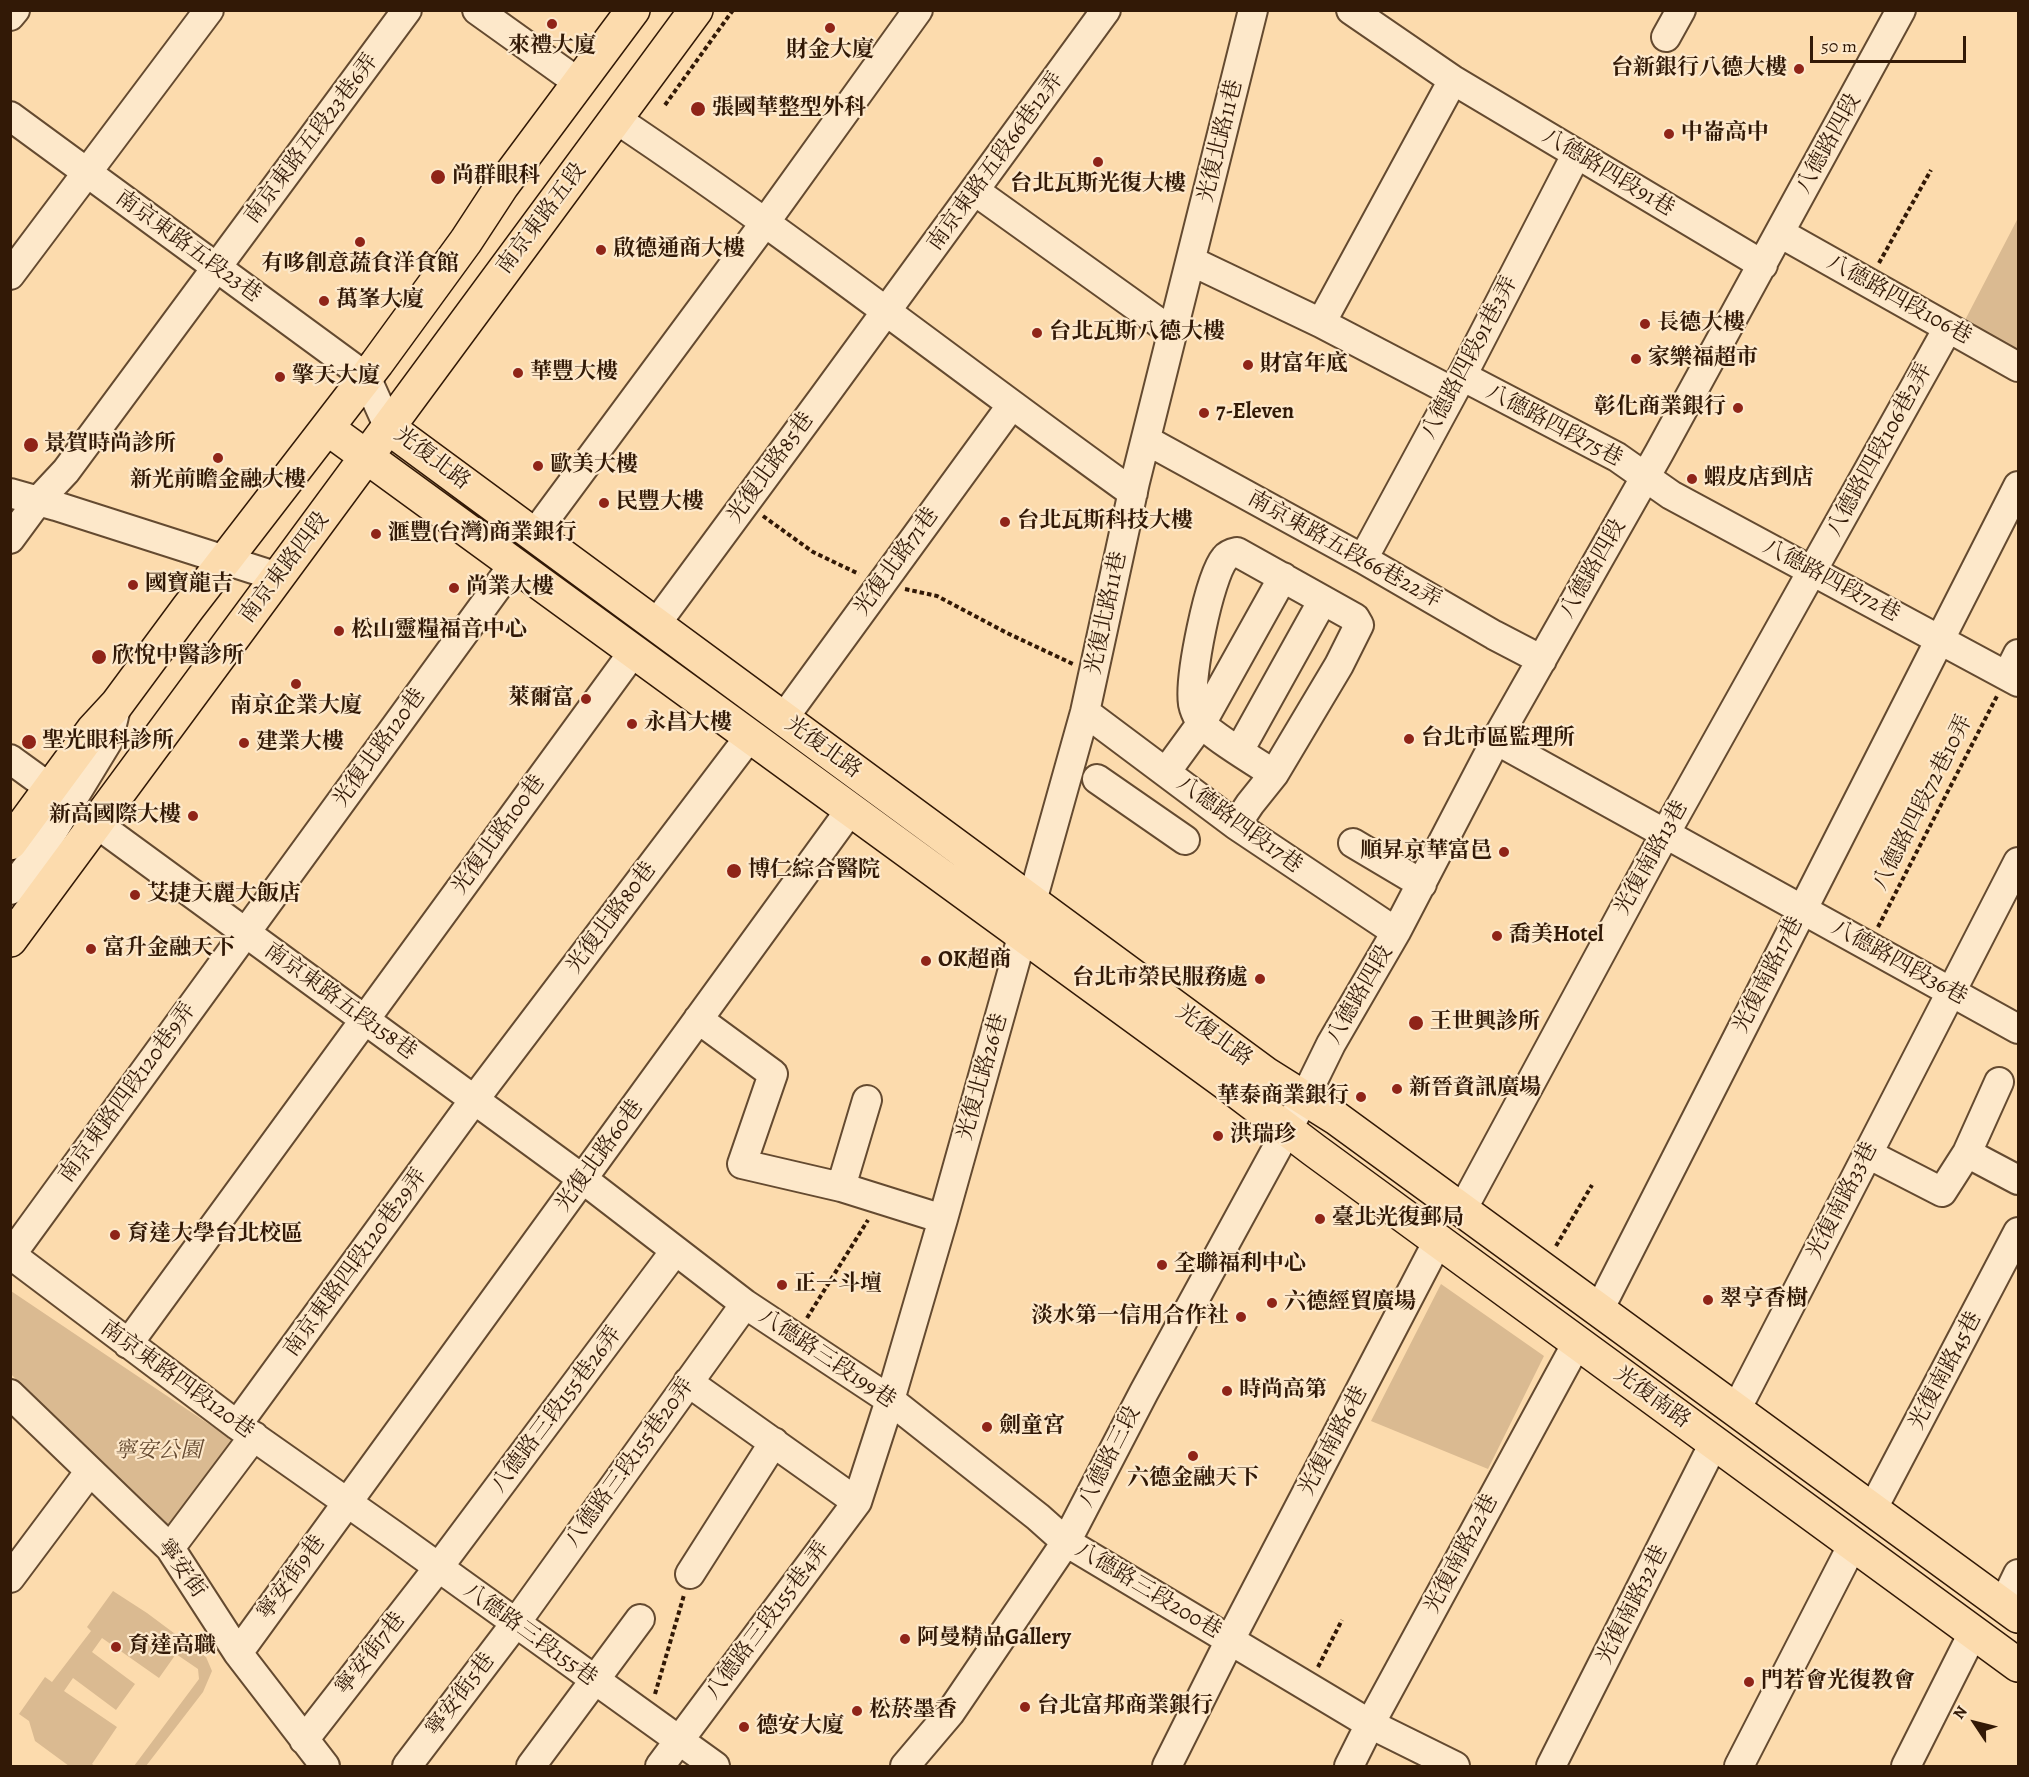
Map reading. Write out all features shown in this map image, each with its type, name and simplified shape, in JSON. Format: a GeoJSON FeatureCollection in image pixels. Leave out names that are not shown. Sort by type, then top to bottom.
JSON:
{"type":"FeatureCollection","features":[{"type":"Feature","properties":{"kind":"main road"},"geometry":{"type":"LineString","coordinates":[[10,843],[93,730],[117,704],[366,377],[633,10]]}},
{"type":"Feature","properties":{"kind":"main road","name":"南京東路五段"},"geometry":{"type":"LineString","coordinates":[[389,428],[696,10]]}},
{"type":"Feature","properties":{"kind":"main road","name":"光復北路"},"geometry":{"type":"LineString","coordinates":[[327,428],[1287,1129]]}},
{"type":"Feature","properties":{"kind":"main road","name":"南京東路四段"},"geometry":{"type":"LineString","coordinates":[[10,940],[389,428]]}},
{"type":"Feature","properties":{"kind":"main road","name":"光復北路"},"geometry":{"type":"LineString","coordinates":[[389,428],[1266,1074],[1305,1098]]}},
{"type":"Feature","properties":{"kind":"main road","name":"光復南路"},"geometry":{"type":"LineString","coordinates":[[1305,1098],[2011,1610]]}},
{"type":"Feature","properties":{"kind":"main road","name":"光復南路"},"geometry":{"type":"LineString","coordinates":[[1287,1129],[2019,1665]]}},
{"type":"Feature","properties":{"kind":"street"},"geometry":{"type":"LineString","coordinates":[[10,16],[15,10]]}},
{"type":"Feature","properties":{"kind":"street"},"geometry":{"type":"LineString","coordinates":[[10,275],[209,10]]}},
{"type":"Feature","properties":{"kind":"street","name":"南京東路五段23巷6弄"},"geometry":{"type":"LineString","coordinates":[[10,539],[38,501],[66,471],[407,10]]}},
{"type":"Feature","properties":{"kind":"street"},"geometry":{"type":"LineString","coordinates":[[477,10],[579,83]]}},
{"type":"Feature","properties":{"kind":"street"},"geometry":{"type":"LineString","coordinates":[[533,536],[764,224],[918,10]]}},
{"type":"Feature","properties":{"kind":"street","name":"南京東路五段66巷12弄"},"geometry":{"type":"LineString","coordinates":[[885,312],[1106,10]]}},
{"type":"Feature","properties":{"kind":"street","name":"光復北路11巷"},"geometry":{"type":"LineString","coordinates":[[1022,934],[1085,712],[1133,493],[1253,10]]}},
{"type":"Feature","properties":{"kind":"street","name":"八德路四段91巷"},"geometry":{"type":"LineString","coordinates":[[1351,10],[1453,80],[1763,265]]}},
{"type":"Feature","properties":{"kind":"street"},"geometry":{"type":"LineString","coordinates":[[1666,37],[1681,10]]}},
{"type":"Feature","properties":{"kind":"street","name":"八德路四段"},"geometry":{"type":"LineString","coordinates":[[1287,1129],[1331,1044],[1422,884],[1496,740],[1645,478],[1901,10]]}},
{"type":"Feature","properties":{"kind":"street"},"geometry":{"type":"LineString","coordinates":[[1321,323],[1453,80]]}},
{"type":"Feature","properties":{"kind":"street","name":"南京東路五段23巷"},"geometry":{"type":"LineString","coordinates":[[10,116],[366,377]]}},
{"type":"Feature","properties":{"kind":"street"},"geometry":{"type":"LineString","coordinates":[[616,119],[1133,493]]}},
{"type":"Feature","properties":{"kind":"street","name":"八德路四段91巷3弄"},"geometry":{"type":"LineString","coordinates":[[1363,560],[1576,155]]}},
{"type":"Feature","properties":{"kind":"street"},"geometry":{"type":"LineString","coordinates":[[975,191],[1172,333]]}},
{"type":"Feature","properties":{"kind":"street","name":"八德路四段106巷"},"geometry":{"type":"LineString","coordinates":[[1780,233],[2019,367]]}},
{"type":"Feature","properties":{"kind":"street"},"geometry":{"type":"LineString","coordinates":[[1191,261],[1457,384]]}},
{"type":"Feature","properties":{"kind":"street","name":"光復北路85巷"},"geometry":{"type":"LineString","coordinates":[[656,624],[885,312]]}},
{"type":"Feature","properties":{"kind":"street","name":"八德路四段106巷2弄"},"geometry":{"type":"LineString","coordinates":[[1812,571],[1948,328]]}},
{"type":"Feature","properties":{"kind":"street","name":"光復北路"},"geometry":{"type":"LineString","coordinates":[[366,377],[389,428]]}},
{"type":"Feature","properties":{"kind":"street","name":"八德路四段75巷"},"geometry":{"type":"LineString","coordinates":[[1457,384],[1617,457],[1645,478]]}},
{"type":"Feature","properties":{"kind":"street","name":"光復北路71巷"},"geometry":{"type":"LineString","coordinates":[[783,719],[1011,406]]}},
{"type":"Feature","properties":{"kind":"street","name":"南京東路五段66巷22弄"},"geometry":{"type":"LineString","coordinates":[[1146,440],[1363,560],[1494,636],[1542,660]]}},
{"type":"Feature","properties":{"kind":"street","name":"八德路四段72巷"},"geometry":{"type":"LineString","coordinates":[[1645,478],[1679,500],[1940,640],[2015,671]]}},
{"type":"Feature","properties":{"kind":"street","name":"光復南路17巷"},"geometry":{"type":"LineString","coordinates":[[1599,1310],[2019,486]]}},
{"type":"Feature","properties":{"kind":"street"},"geometry":{"type":"LineString","coordinates":[[10,493],[278,577]]}},
{"type":"Feature","properties":{"kind":"street"},"geometry":{"type":"LineString","coordinates":[[1236,825],[1274,774],[1339,665],[1359,625],[1355,618],[1283,577],[1237,552],[1231,553],[1225,557],[1216,574],[1197,646],[1192,683],[1193,705],[1201,724],[1274,774]]}},
{"type":"Feature","properties":{"kind":"street","name":"光復北路120巷"},"geometry":{"type":"LineString","coordinates":[[245,932],[514,564]]}},
{"type":"Feature","properties":{"kind":"street","name":"光復南路13巷"},"geometry":{"type":"LineString","coordinates":[[1462,1210],[1665,834],[1812,571]]}},
{"type":"Feature","properties":{"kind":"street"},"geometry":{"type":"LineString","coordinates":[[1132,802],[1201,724],[1283,577]]}},
{"type":"Feature","properties":{"kind":"street"},"geometry":{"type":"LineString","coordinates":[[1239,751],[1323,600]]}},
{"type":"Feature","properties":{"kind":"street","name":"光復北路100巷"},"geometry":{"type":"LineString","coordinates":[[128,1344],[634,651]]}},
{"type":"Feature","properties":{"kind":"street"},"geometry":{"type":"LineString","coordinates":[[10,890],[47,841],[108,741],[117,704]]}},
{"type":"Feature","properties":{"kind":"street","name":"八德路四段17巷"},"geometry":{"type":"LineString","coordinates":[[1085,712],[1236,825],[1396,932]]}},
{"type":"Feature","properties":{"kind":"street","name":"光復北路80巷"},"geometry":{"type":"LineString","coordinates":[[474,1100],[750,736]]}},
{"type":"Feature","properties":{"kind":"street","name":"八德路四段36巷"},"geometry":{"type":"LineString","coordinates":[[1496,740],[1951,992],[2015,1019]]}},
{"type":"Feature","properties":{"kind":"street"},"geometry":{"type":"LineString","coordinates":[[10,759],[50,788]]}},
{"type":"Feature","properties":{"kind":"street"},"geometry":{"type":"LineString","coordinates":[[1097,779],[1185,840]]}},
{"type":"Feature","properties":{"kind":"street","name":"光復北路60巷"},"geometry":{"type":"LineString","coordinates":[[346,1502],[584,1180],[851,809]]}},
{"type":"Feature","properties":{"kind":"street","name":"南京東路五段158巷"},"geometry":{"type":"LineString","coordinates":[[97,825],[584,1180]]}},
{"type":"Feature","properties":{"kind":"street"},"geometry":{"type":"LineString","coordinates":[[1353,843],[1422,884]]}},
{"type":"Feature","properties":{"kind":"street","name":"光復南路33巷"},"geometry":{"type":"LineString","coordinates":[[1736,1410],[2019,862]]}},
{"type":"Feature","properties":{"kind":"street","name":"南京東路四段120巷9弄"},"geometry":{"type":"LineString","coordinates":[[11,1255],[245,932]]}},
{"type":"Feature","properties":{"kind":"street","name":"光復北路26巷"},"geometry":{"type":"LineString","coordinates":[[890,1400],[944,1219],[1022,934]]}},
{"type":"Feature","properties":{"kind":"street"},"geometry":{"type":"LineString","coordinates":[[698,1019],[773,1074],[742,1164],[841,1187],[944,1219]]}},
{"type":"Feature","properties":{"kind":"street"},"geometry":{"type":"LineString","coordinates":[[1868,1154],[1942,1192],[1967,1154],[1999,1082]]}},
{"type":"Feature","properties":{"kind":"street","name":"南京東路四段120巷29弄"},"geometry":{"type":"LineString","coordinates":[[170,1548],[246,1431],[474,1100]]}},
{"type":"Feature","properties":{"kind":"street"},"geometry":{"type":"LineString","coordinates":[[841,1187],[867,1100]]}},
{"type":"Feature","properties":{"kind":"street","name":"八德路三段"},"geometry":{"type":"LineString","coordinates":[[905,1767],[950,1713],[1066,1542],[1144,1392],[1287,1129]]}},
{"type":"Feature","properties":{"kind":"street"},"geometry":{"type":"LineString","coordinates":[[1967,1154],[2019,1180]]}},
{"type":"Feature","properties":{"kind":"street","name":"八德路三段199巷"},"geometry":{"type":"LineString","coordinates":[[584,1180],[745,1304],[890,1400],[1066,1542]]}},
{"type":"Feature","properties":{"kind":"street","name":"光復南路45巷"},"geometry":{"type":"LineString","coordinates":[[1872,1510],[2019,1232]]}},
{"type":"Feature","properties":{"kind":"street","name":"光復南路6巷"},"geometry":{"type":"LineString","coordinates":[[1167,1767],[1438,1241]]}},
{"type":"Feature","properties":{"kind":"street","name":"八德路三段155巷26弄"},"geometry":{"type":"LineString","coordinates":[[438,1568],[675,1251]]}},
{"type":"Feature","properties":{"kind":"street","name":"南京東路四段120巷"},"geometry":{"type":"LineString","coordinates":[[11,1255],[128,1344],[346,1502]]}},
{"type":"Feature","properties":{"kind":"street","name":"八德路三段155巷20弄"},"geometry":{"type":"LineString","coordinates":[[515,1624],[745,1304]]}},
{"type":"Feature","properties":{"kind":"street","name":"光復南路22巷"},"geometry":{"type":"LineString","coordinates":[[1349,1767],[1370,1724],[1577,1342]]}},
{"type":"Feature","properties":{"kind":"street"},"geometry":{"type":"LineString","coordinates":[[688,1382],[856,1502]]}},
{"type":"Feature","properties":{"kind":"street","name":"八德路三段155巷4弄"},"geometry":{"type":"LineString","coordinates":[[660,1767],[856,1502],[890,1400]]}},
{"type":"Feature","properties":{"kind":"street","name":"寧安街"},"geometry":{"type":"LineString","coordinates":[[14,1408],[90,1472],[170,1548],[238,1653],[325,1767]]}},
{"type":"Feature","properties":{"kind":"street"},"geometry":{"type":"LineString","coordinates":[[690,1574],[774,1443]]}},
{"type":"Feature","properties":{"kind":"street","name":"光復南路32巷"},"geometry":{"type":"LineString","coordinates":[[1551,1767],[1714,1443]]}},
{"type":"Feature","properties":{"kind":"street"},"geometry":{"type":"LineString","coordinates":[[10,1578],[90,1472]]}},
{"type":"Feature","properties":{"kind":"street","name":"八德路三段155巷"},"geometry":{"type":"LineString","coordinates":[[346,1502],[715,1767]]}},
{"type":"Feature","properties":{"kind":"street","name":"寧安街9巷"},"geometry":{"type":"LineString","coordinates":[[238,1653],[346,1502]]}},
{"type":"Feature","properties":{"kind":"street","name":"八德路三段200巷"},"geometry":{"type":"LineString","coordinates":[[1066,1542],[1370,1724],[1455,1767]]}},
{"type":"Feature","properties":{"kind":"street"},"geometry":{"type":"LineString","coordinates":[[1739,1767],[1852,1544]]}},
{"type":"Feature","properties":{"kind":"street","name":"寧安街7巷"},"geometry":{"type":"LineString","coordinates":[[304,1740],[438,1568]]}},
{"type":"Feature","properties":{"kind":"street"},"geometry":{"type":"LineString","coordinates":[[2011,1610],[2019,1574]]}},
{"type":"Feature","properties":{"kind":"street"},"geometry":{"type":"LineString","coordinates":[[531,1767],[640,1618]]}},
{"type":"Feature","properties":{"kind":"street","name":"寧安街5巷"},"geometry":{"type":"LineString","coordinates":[[407,1767],[515,1624]]}},
{"type":"Feature","properties":{"kind":"street"},"geometry":{"type":"LineString","coordinates":[[1906,1767],[1973,1633]]}},
{"type":"Feature","properties":{"kind":"path"},"geometry":{"type":"LineString","coordinates":[[665,105],[733,10]]}},
{"type":"Feature","properties":{"kind":"path"},"geometry":{"type":"LineString","coordinates":[[1868,282],[1931,170]]}},
{"type":"Feature","properties":{"kind":"path"},"geometry":{"type":"LineString","coordinates":[[745,503],[813,552],[881,584],[938,596],[1007,633],[1094,674]]}},
{"type":"Feature","properties":{"kind":"path","name":"八德路四段72巷10弄"},"geometry":{"type":"LineString","coordinates":[[1868,946],[2015,671]]}},
{"type":"Feature","properties":{"kind":"path"},"geometry":{"type":"LineString","coordinates":[[1553,1252],[1592,1185]]}},
{"type":"Feature","properties":{"kind":"path"},"geometry":{"type":"LineString","coordinates":[[796,1337],[869,1217],[875,1198]]}},
{"type":"Feature","properties":{"kind":"path"},"geometry":{"type":"LineString","coordinates":[[647,1719],[690,1574]]}},
{"type":"Feature","properties":{"kind":"path"},"geometry":{"type":"LineString","coordinates":[[1308,1687],[1342,1620]]}},
{"type":"Feature","properties":{"kind":"green space"},"geometry":{"type":"Polygon","coordinates":[[[2018,218],[2018,353],[1963,324],[2018,218]]]}},
{"type":"Feature","properties":{"kind":"green space"},"geometry":{"type":"Polygon","coordinates":[[[1441,1284],[1544,1356],[1488,1469],[1371,1421],[1441,1284]]]}},
{"type":"Feature","properties":{"kind":"green space","name":"寧安公園"},"geometry":{"type":"Polygon","coordinates":[[[11,1291],[234,1441],[170,1533],[82,1450],[11,1374],[11,1291]]]}},
{"type":"Feature","properties":{"kind":"green space"},"geometry":{"type":"Polygon","coordinates":[[[113,1591],[206,1657],[212,1671],[203,1692],[146,1766],[134,1766],[199,1679],[198,1669],[176,1654],[159,1678],[102,1638],[92,1652],[135,1684],[116,1710],[73,1678],[64,1691],[117,1727],[92,1764],[95,1766],[69,1766],[35,1741],[29,1721],[19,1714],[45,1677],[52,1682],[91,1631],[87,1627],[113,1591]]]}},
{"type":"Feature","properties":{"kind":"place","name":"來禮大廈"},"geometry":{"type":"Point","coordinates":[552,24]}},
{"type":"Feature","properties":{"kind":"place","name":"財金大廈"},"geometry":{"type":"Point","coordinates":[830,28]}},
{"type":"Feature","properties":{"kind":"place","name":"台新銀行八德大樓"},"geometry":{"type":"Point","coordinates":[1799,69]}},
{"type":"Feature","properties":{"kind":"place","name":"張國華整型外科"},"geometry":{"type":"Point","coordinates":[698,109]}},
{"type":"Feature","properties":{"kind":"place","name":"中崙高中"},"geometry":{"type":"Point","coordinates":[1669,134]}},
{"type":"Feature","properties":{"kind":"place","name":"台北瓦斯光復大樓"},"geometry":{"type":"Point","coordinates":[1098,162]}},
{"type":"Feature","properties":{"kind":"place","name":"尚群眼科"},"geometry":{"type":"Point","coordinates":[438,177]}},
{"type":"Feature","properties":{"kind":"place","name":"有哆創意蔬食洋食館"},"geometry":{"type":"Point","coordinates":[360,242]}},
{"type":"Feature","properties":{"kind":"place","name":"啟德通商大樓"},"geometry":{"type":"Point","coordinates":[601,250]}},
{"type":"Feature","properties":{"kind":"place","name":"萬峯大廈"},"geometry":{"type":"Point","coordinates":[324,301]}},
{"type":"Feature","properties":{"kind":"place","name":"長德大樓"},"geometry":{"type":"Point","coordinates":[1645,324]}},
{"type":"Feature","properties":{"kind":"place","name":"台北瓦斯八德大樓"},"geometry":{"type":"Point","coordinates":[1037,333]}},
{"type":"Feature","properties":{"kind":"place","name":"家樂福超市"},"geometry":{"type":"Point","coordinates":[1636,359]}},
{"type":"Feature","properties":{"kind":"place","name":"財富年底"},"geometry":{"type":"Point","coordinates":[1248,365]}},
{"type":"Feature","properties":{"kind":"place","name":"華豐大樓"},"geometry":{"type":"Point","coordinates":[518,373]}},
{"type":"Feature","properties":{"kind":"place","name":"擎天大廈"},"geometry":{"type":"Point","coordinates":[280,377]}},
{"type":"Feature","properties":{"kind":"place","name":"彰化商業銀行"},"geometry":{"type":"Point","coordinates":[1738,408]}},
{"type":"Feature","properties":{"kind":"place","name":"7-Eleven"},"geometry":{"type":"Point","coordinates":[1204,413]}},
{"type":"Feature","properties":{"kind":"place","name":"景賀時尚診所"},"geometry":{"type":"Point","coordinates":[31,445]}},
{"type":"Feature","properties":{"kind":"place","name":"新光前瞻金融大樓"},"geometry":{"type":"Point","coordinates":[218,458]}},
{"type":"Feature","properties":{"kind":"place","name":"歐美大樓"},"geometry":{"type":"Point","coordinates":[538,466]}},
{"type":"Feature","properties":{"kind":"place","name":"蝦皮店到店"},"geometry":{"type":"Point","coordinates":[1692,479]}},
{"type":"Feature","properties":{"kind":"place","name":"民豐大樓"},"geometry":{"type":"Point","coordinates":[604,503]}},
{"type":"Feature","properties":{"kind":"place","name":"台北瓦斯科技大樓"},"geometry":{"type":"Point","coordinates":[1005,522]}},
{"type":"Feature","properties":{"kind":"place","name":"滙豐(台灣)商業銀行"},"geometry":{"type":"Point","coordinates":[376,534]}},
{"type":"Feature","properties":{"kind":"place","name":"國寶龍吉"},"geometry":{"type":"Point","coordinates":[133,585]}},
{"type":"Feature","properties":{"kind":"place","name":"尚業大樓"},"geometry":{"type":"Point","coordinates":[454,588]}},
{"type":"Feature","properties":{"kind":"place","name":"松山靈糧福音中心"},"geometry":{"type":"Point","coordinates":[339,631]}},
{"type":"Feature","properties":{"kind":"place","name":"欣悅中醫診所"},"geometry":{"type":"Point","coordinates":[99,657]}},
{"type":"Feature","properties":{"kind":"place","name":"南京企業大廈"},"geometry":{"type":"Point","coordinates":[296,684]}},
{"type":"Feature","properties":{"kind":"place","name":"萊爾富"},"geometry":{"type":"Point","coordinates":[586,699]}},
{"type":"Feature","properties":{"kind":"place","name":"永昌大樓"},"geometry":{"type":"Point","coordinates":[632,724]}},
{"type":"Feature","properties":{"kind":"place","name":"台北市區監理所"},"geometry":{"type":"Point","coordinates":[1409,739]}},
{"type":"Feature","properties":{"kind":"place","name":"聖光眼科診所"},"geometry":{"type":"Point","coordinates":[29,742]}},
{"type":"Feature","properties":{"kind":"place","name":"建業大樓"},"geometry":{"type":"Point","coordinates":[244,743]}},
{"type":"Feature","properties":{"kind":"place","name":"新高國際大樓"},"geometry":{"type":"Point","coordinates":[193,816]}},
{"type":"Feature","properties":{"kind":"place","name":"順昇京華富邑"},"geometry":{"type":"Point","coordinates":[1504,852]}},
{"type":"Feature","properties":{"kind":"place","name":"博仁綜合醫院"},"geometry":{"type":"Point","coordinates":[734,871]}},
{"type":"Feature","properties":{"kind":"place","name":"艾捷天麗大飯店"},"geometry":{"type":"Point","coordinates":[135,895]}},
{"type":"Feature","properties":{"kind":"place","name":"喬美Hotel"},"geometry":{"type":"Point","coordinates":[1497,936]}},
{"type":"Feature","properties":{"kind":"place","name":"富升金融天下"},"geometry":{"type":"Point","coordinates":[91,949]}},
{"type":"Feature","properties":{"kind":"place","name":"OK超商"},"geometry":{"type":"Point","coordinates":[926,961]}},
{"type":"Feature","properties":{"kind":"place","name":"台北市榮民服務處"},"geometry":{"type":"Point","coordinates":[1260,979]}},
{"type":"Feature","properties":{"kind":"place","name":"王世興診所"},"geometry":{"type":"Point","coordinates":[1416,1023]}},
{"type":"Feature","properties":{"kind":"place","name":"新晉資訊廣場"},"geometry":{"type":"Point","coordinates":[1397,1089]}},
{"type":"Feature","properties":{"kind":"place","name":"華泰商業銀行"},"geometry":{"type":"Point","coordinates":[1361,1097]}},
{"type":"Feature","properties":{"kind":"place","name":"洪瑞珍"},"geometry":{"type":"Point","coordinates":[1218,1136]}},
{"type":"Feature","properties":{"kind":"place","name":"臺北光復郵局"},"geometry":{"type":"Point","coordinates":[1320,1219]}},
{"type":"Feature","properties":{"kind":"place","name":"育達大學台北校區"},"geometry":{"type":"Point","coordinates":[115,1235]}},
{"type":"Feature","properties":{"kind":"place","name":"全聯福利中心"},"geometry":{"type":"Point","coordinates":[1162,1265]}},
{"type":"Feature","properties":{"kind":"place","name":"正一斗壇"},"geometry":{"type":"Point","coordinates":[782,1285]}},
{"type":"Feature","properties":{"kind":"place","name":"翠亨香樹"},"geometry":{"type":"Point","coordinates":[1708,1300]}},
{"type":"Feature","properties":{"kind":"place","name":"六德經貿廣場"},"geometry":{"type":"Point","coordinates":[1272,1303]}},
{"type":"Feature","properties":{"kind":"place","name":"淡水第一信用合作社"},"geometry":{"type":"Point","coordinates":[1241,1317]}},
{"type":"Feature","properties":{"kind":"place","name":"時尚高第"},"geometry":{"type":"Point","coordinates":[1227,1391]}},
{"type":"Feature","properties":{"kind":"place","name":"劍童宮"},"geometry":{"type":"Point","coordinates":[987,1427]}},
{"type":"Feature","properties":{"kind":"place","name":"六德金融天下"},"geometry":{"type":"Point","coordinates":[1193,1456]}},
{"type":"Feature","properties":{"kind":"place","name":"阿曼精品Gallery"},"geometry":{"type":"Point","coordinates":[905,1639]}},
{"type":"Feature","properties":{"kind":"place","name":"育達高職"},"geometry":{"type":"Point","coordinates":[116,1647]}},
{"type":"Feature","properties":{"kind":"place","name":"門若會光復教會"},"geometry":{"type":"Point","coordinates":[1749,1682]}},
{"type":"Feature","properties":{"kind":"place","name":"台北富邦商業銀行"},"geometry":{"type":"Point","coordinates":[1025,1707]}},
{"type":"Feature","properties":{"kind":"place","name":"松菸墨香"},"geometry":{"type":"Point","coordinates":[857,1711]}},
{"type":"Feature","properties":{"kind":"place","name":"德安大廈"},"geometry":{"type":"Point","coordinates":[744,1727]}}]}
